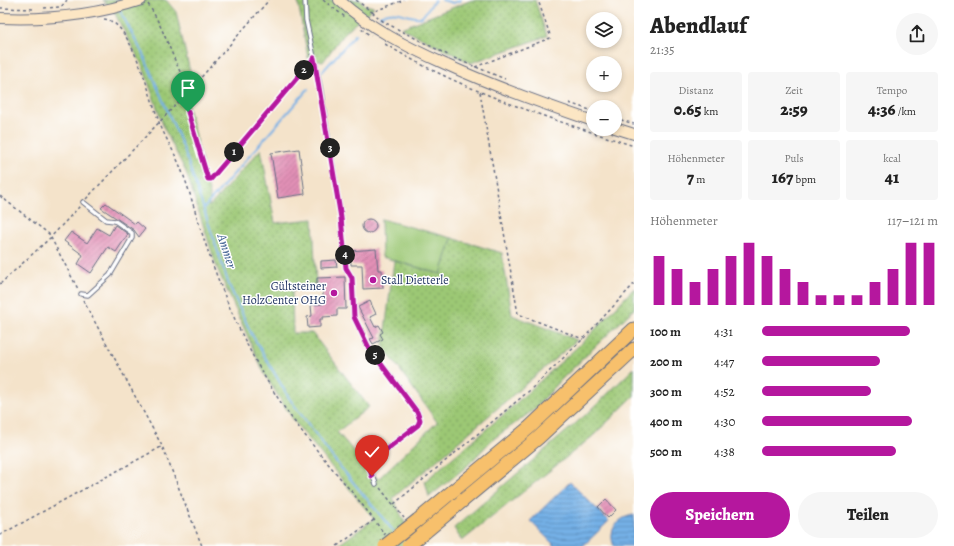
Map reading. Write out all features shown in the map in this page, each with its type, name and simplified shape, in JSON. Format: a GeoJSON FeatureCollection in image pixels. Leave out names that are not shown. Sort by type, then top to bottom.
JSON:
{"type":"FeatureCollection","features":[{"type":"Feature","properties":{"kind":"highway"},"geometry":{"type":"LineString","coordinates":[[385,542],[418,520],[530,427],[634,329]]}},
{"type":"Feature","properties":{"kind":"highway"},"geometry":{"type":"LineString","coordinates":[[408,546],[538,438],[634,349]]}},
{"type":"Feature","properties":{"kind":"street"},"geometry":{"type":"LineString","coordinates":[[339,0],[379,30],[419,53],[509,92],[586,119]]}},
{"type":"Feature","properties":{"kind":"street"},"geometry":{"type":"LineString","coordinates":[[0,18],[52,17],[106,10],[138,1]]}},
{"type":"Feature","properties":{"kind":"street"},"geometry":{"type":"LineString","coordinates":[[622,130],[634,134]]}},
{"type":"Feature","properties":{"kind":"lane"},"geometry":{"type":"LineString","coordinates":[[305,0],[306,20],[314,58],[341,218],[346,268],[352,278],[354,317],[369,348],[417,412],[420,420],[418,425],[371,463],[369,466],[376,484]]}},
{"type":"Feature","properties":{"kind":"lane"},"geometry":{"type":"LineString","coordinates":[[81,294],[88,295],[103,282],[132,238],[132,233],[115,221],[106,220],[84,202]]}},
{"type":"Feature","properties":{"kind":"path"},"geometry":{"type":"LineString","coordinates":[[0,8],[39,9],[61,7],[67,0]]}},
{"type":"Feature","properties":{"kind":"path"},"geometry":{"type":"LineString","coordinates":[[146,0],[161,26],[177,66],[190,90]]}},
{"type":"Feature","properties":{"kind":"path"},"geometry":{"type":"LineString","coordinates":[[160,123],[269,0]]}},
{"type":"Feature","properties":{"kind":"path"},"geometry":{"type":"LineString","coordinates":[[356,0],[384,22],[475,67],[508,80]]}},
{"type":"Feature","properties":{"kind":"path"},"geometry":{"type":"LineString","coordinates":[[372,12],[404,0]]}},
{"type":"Feature","properties":{"kind":"path"},"geometry":{"type":"LineString","coordinates":[[475,67],[550,38],[538,0]]}},
{"type":"Feature","properties":{"kind":"path"},"geometry":{"type":"LineString","coordinates":[[100,19],[108,20],[116,24],[141,69],[160,123],[183,174],[215,270],[238,325],[265,375],[294,421],[374,520],[385,542]]}},
{"type":"Feature","properties":{"kind":"path"},"geometry":{"type":"LineString","coordinates":[[188,112],[208,179],[211,179],[314,58]]}},
{"type":"Feature","properties":{"kind":"path"},"geometry":{"type":"LineString","coordinates":[[480,92],[518,314],[583,339]]}},
{"type":"Feature","properties":{"kind":"path"},"geometry":{"type":"LineString","coordinates":[[568,102],[586,108]]}},
{"type":"Feature","properties":{"kind":"path"},"geometry":{"type":"LineString","coordinates":[[622,120],[634,124]]}},
{"type":"Feature","properties":{"kind":"path"},"geometry":{"type":"LineString","coordinates":[[0,196],[49,234],[162,446],[202,546]]}},
{"type":"Feature","properties":{"kind":"path"},"geometry":{"type":"LineString","coordinates":[[376,484],[394,504],[529,390],[583,339],[634,284]]}},
{"type":"Feature","properties":{"kind":"path"},"geometry":{"type":"LineString","coordinates":[[0,535],[162,446]]}},
{"type":"Feature","properties":{"kind":"path"},"geometry":{"type":"LineString","coordinates":[[337,546],[374,520]]}},
{"type":"Feature","properties":{"kind":"green space"},"geometry":{"type":"Polygon","coordinates":[[[103,0],[166,0],[176,12],[192,80],[187,103],[210,195],[209,207],[261,149],[275,223],[313,219],[316,284],[292,291],[293,333],[312,333],[369,407],[337,432],[378,479],[437,422],[383,346],[394,261],[441,274],[452,238],[502,253],[512,315],[577,340],[393,498],[416,546],[337,546],[374,519],[294,421],[265,375],[217,268],[186,172],[164,128],[143,67],[115,14],[103,0]]]}},
{"type":"Feature","properties":{"kind":"green space"},"geometry":{"type":"Polygon","coordinates":[[[293,0],[360,0],[365,5],[374,7],[344,33],[323,62],[308,58],[298,2],[293,0]]]}},
{"type":"Feature","properties":{"kind":"green space"},"geometry":{"type":"Polygon","coordinates":[[[472,0],[535,0],[547,36],[471,63],[401,28],[472,0]]]}},
{"type":"Feature","properties":{"kind":"green space"},"geometry":{"type":"Polygon","coordinates":[[[381,219],[452,238],[441,274],[382,257],[381,219]]]}},
{"type":"Feature","properties":{"kind":"green space"},"geometry":{"type":"Polygon","coordinates":[[[634,288],[634,309],[562,379],[535,409],[492,440],[467,466],[429,497],[425,481],[504,414],[587,338],[634,288]]]}},
{"type":"Feature","properties":{"kind":"green space"},"geometry":{"type":"Polygon","coordinates":[[[634,368],[634,396],[593,436],[462,541],[454,528],[590,411],[634,368]]]}},
{"type":"Feature","properties":{"kind":"water"},"geometry":{"type":"Polygon","coordinates":[[[570,482],[609,521],[583,546],[555,546],[530,521],[570,482]]]}},
{"type":"Feature","properties":{"kind":"water"},"geometry":{"type":"Polygon","coordinates":[[[634,515],[634,546],[614,546],[612,535],[615,525],[623,518],[634,515]]]}},
{"type":"Feature","properties":{"kind":"building"},"geometry":{"type":"Polygon","coordinates":[[[299,149],[305,194],[278,198],[271,153],[299,149]]]}},
{"type":"Feature","properties":{"kind":"building"},"geometry":{"type":"Polygon","coordinates":[[[106,203],[135,224],[137,222],[145,229],[139,237],[134,230],[101,208],[106,203]]]}},
{"type":"Feature","properties":{"kind":"building"},"geometry":{"type":"Polygon","coordinates":[[[366,219],[372,219],[376,223],[376,229],[372,233],[366,233],[362,229],[362,223],[366,219]]]}},
{"type":"Feature","properties":{"kind":"building"},"geometry":{"type":"Polygon","coordinates":[[[115,225],[128,234],[116,252],[108,247],[91,273],[78,264],[83,255],[64,241],[71,232],[87,243],[97,228],[109,235],[115,225]]]}},
{"type":"Feature","properties":{"kind":"building"},"geometry":{"type":"Polygon","coordinates":[[[376,249],[378,270],[382,270],[383,288],[363,289],[362,265],[351,265],[350,251],[376,249]]]}},
{"type":"Feature","properties":{"kind":"building"},"geometry":{"type":"Polygon","coordinates":[[[336,260],[337,267],[321,268],[321,261],[336,260]]]}},
{"type":"Feature","properties":{"kind":"building","name":"Gültsteiner HolzCenter OHG"},"geometry":{"type":"Polygon","coordinates":[[[345,277],[346,309],[337,309],[337,316],[323,317],[323,319],[320,319],[320,327],[308,328],[307,317],[312,316],[311,305],[323,304],[323,285],[317,285],[317,278],[345,277]]]}},
{"type":"Feature","properties":{"kind":"building"},"geometry":{"type":"Polygon","coordinates":[[[370,301],[376,314],[370,317],[375,327],[379,325],[383,332],[380,334],[383,339],[373,344],[370,339],[374,338],[358,307],[370,301]]]}},
{"type":"Feature","properties":{"kind":"building"},"geometry":{"type":"Polygon","coordinates":[[[606,499],[616,510],[608,518],[598,507],[606,499]]]}},
{"type":"Feature","properties":{"kind":"waterway"},"geometry":{"type":"LineString","coordinates":[[380,16],[398,13],[422,17],[435,0]]}},
{"type":"Feature","properties":{"kind":"waterway"},"geometry":{"type":"LineString","coordinates":[[442,0],[453,3],[461,0]]}},
{"type":"Feature","properties":{"kind":"waterway","name":"Ammer"},"geometry":{"type":"LineString","coordinates":[[119,9],[143,54],[183,147],[229,285],[251,333],[289,398],[333,458],[395,533]]}},
{"type":"Feature","properties":{"kind":"waterway"},"geometry":{"type":"LineString","coordinates":[[322,72],[356,34]]}},
{"type":"Feature","properties":{"kind":"waterway"},"geometry":{"type":"LineString","coordinates":[[204,208],[308,89]]}},
{"type":"Feature","properties":{"kind":"place","name":"Stall Dietterle"},"geometry":{"type":"Point","coordinates":[373,280]}},
{"type":"Feature","properties":{"kind":"place","name":"Gültsteiner HolzCenter OHG"},"geometry":{"type":"Point","coordinates":[334,293]}},
{"type":"Feature","properties":{"kind":"route"},"geometry":{"type":"LineString","coordinates":[[188,112],[208,179],[211,179],[314,58],[320,86],[341,218],[346,268],[352,278],[354,317],[369,348],[417,412],[420,420],[418,425],[374,459],[369,466],[372,476]]}}]}
